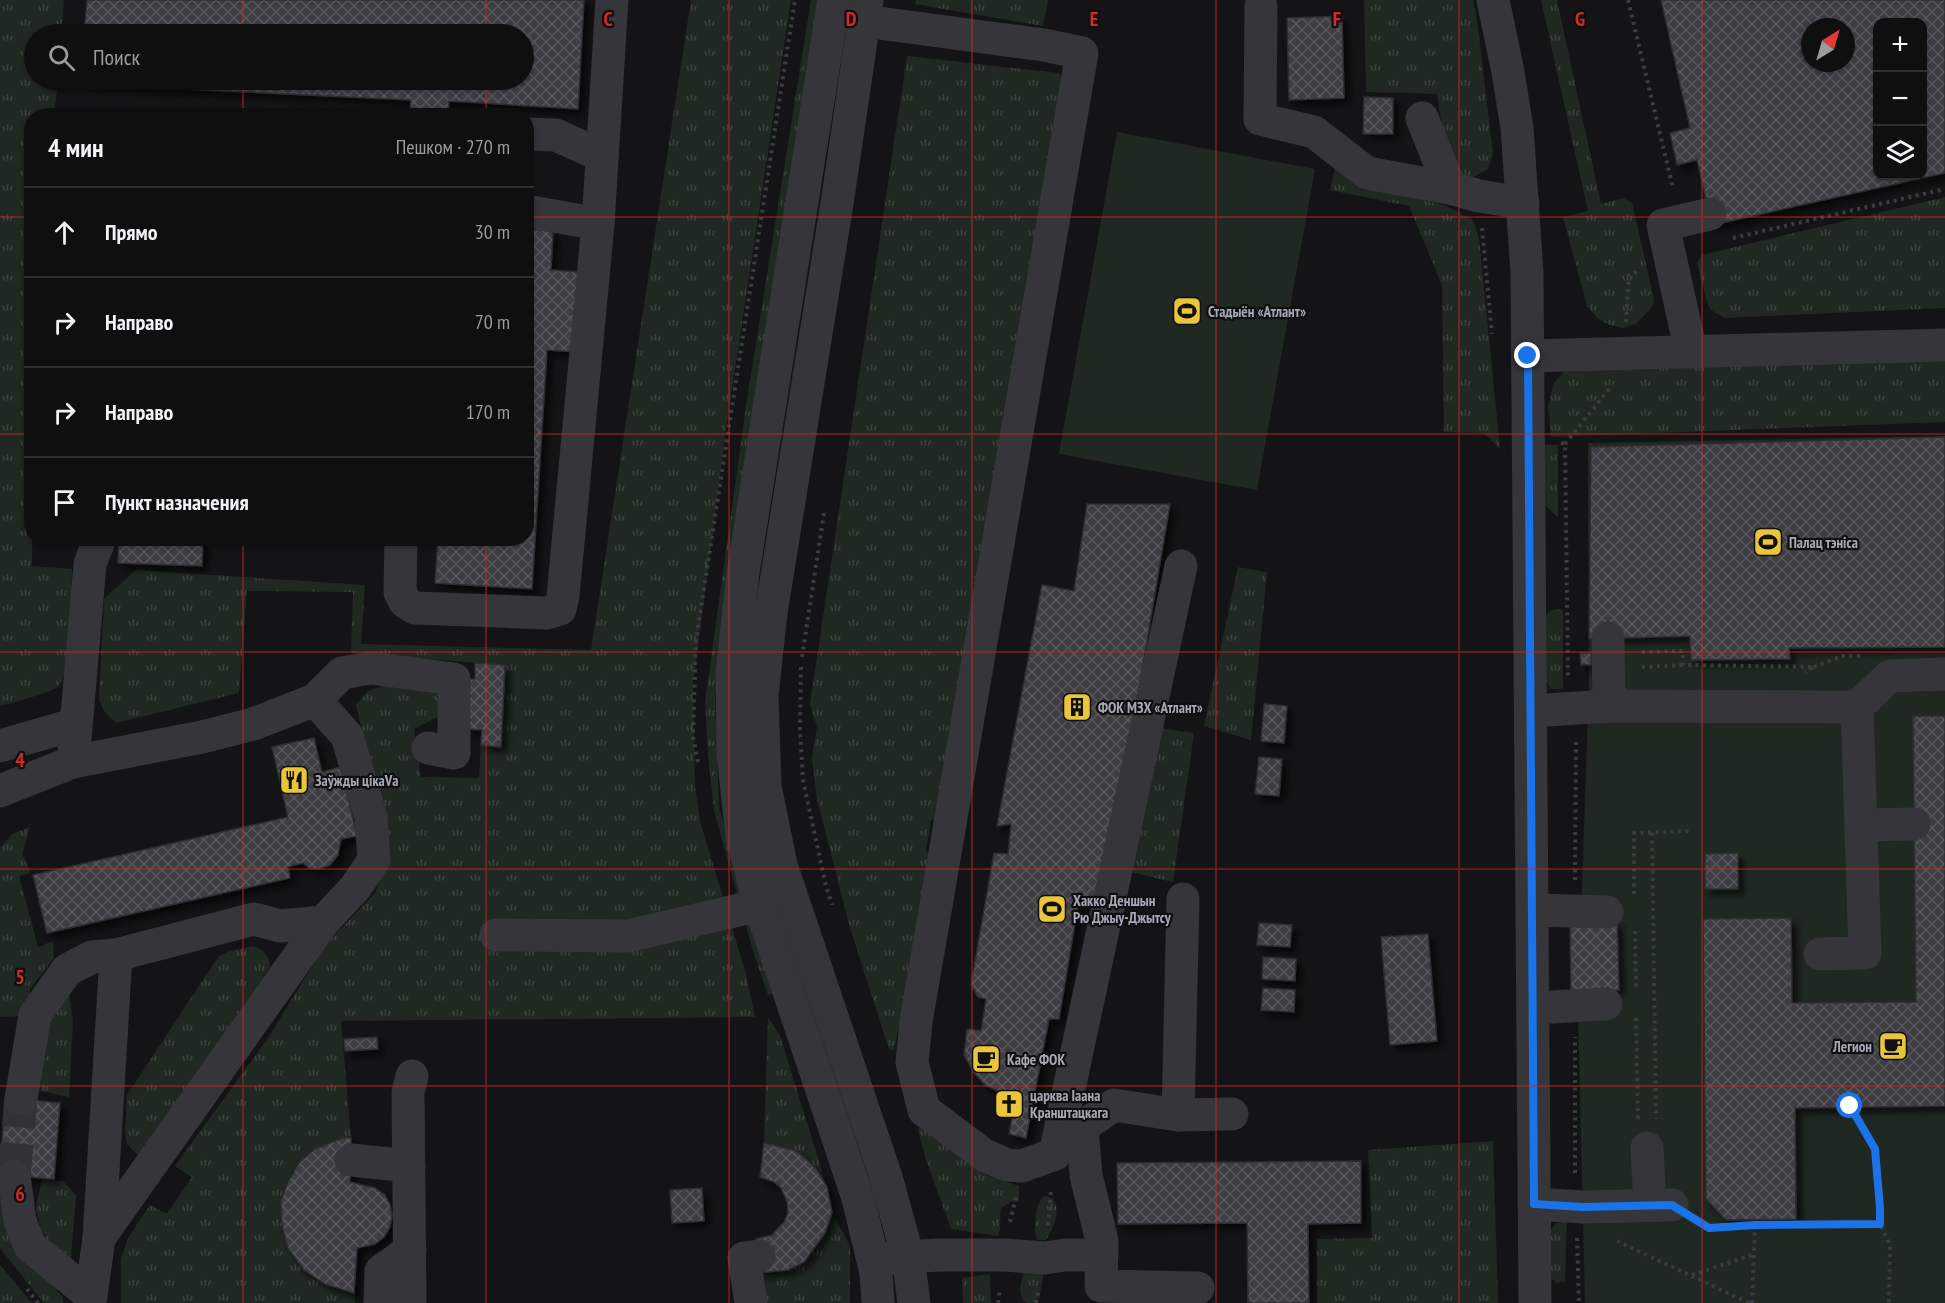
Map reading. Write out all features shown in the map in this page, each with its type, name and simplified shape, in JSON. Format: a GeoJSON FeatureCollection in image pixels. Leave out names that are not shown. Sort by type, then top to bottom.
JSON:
{"type":"FeatureCollection","features":[{"type":"Feature","properties":{"kind":"street"},"geometry":{"type":"LineString","coordinates":[[401,546],[400,592],[405,602],[415,608],[546,613],[560,609],[598,224],[612,0]]}},
{"type":"Feature","properties":{"kind":"street"},"geometry":{"type":"LineString","coordinates":[[834,0],[743,573],[732,674],[733,754],[742,837],[760,905],[858,1198],[873,1259],[878,1303]]}},
{"type":"Feature","properties":{"kind":"street"},"geometry":{"type":"LineString","coordinates":[[1493,0],[1517,128],[1527,272],[1535,1303]]}},
{"type":"Feature","properties":{"kind":"street"},"geometry":{"type":"LineString","coordinates":[[1261,6],[1260,119],[1314,132],[1367,173],[1523,203]]}},
{"type":"Feature","properties":{"kind":"street"},"geometry":{"type":"LineString","coordinates":[[914,1303],[908,1257],[886,1177],[781,865],[765,786],[762,695],[771,613],[865,11],[1082,53],[916,1022],[912,1062],[924,1110],[984,1155],[1007,1165],[1022,1166],[1055,1154],[1082,1127],[1114,1105],[1178,1115],[1232,1114]]}},
{"type":"Feature","properties":{"kind":"street"},"geometry":{"type":"LineString","coordinates":[[1422,118],[1450,188]]}},
{"type":"Feature","properties":{"kind":"street"},"geometry":{"type":"LineString","coordinates":[[534,134],[556,135],[602,156]]}},
{"type":"Feature","properties":{"kind":"street"},"geometry":{"type":"LineString","coordinates":[[534,212],[598,224]]}},
{"type":"Feature","properties":{"kind":"street"},"geometry":{"type":"LineString","coordinates":[[1691,352],[1663,225],[1706,225]]}},
{"type":"Feature","properties":{"kind":"street"},"geometry":{"type":"LineString","coordinates":[[1528,356],[1945,345]]}},
{"type":"Feature","properties":{"kind":"street"},"geometry":{"type":"LineString","coordinates":[[73,762],[90,564],[97,546]]}},
{"type":"Feature","properties":{"kind":"street"},"geometry":{"type":"LineString","coordinates":[[1055,1154],[1181,566]]}},
{"type":"Feature","properties":{"kind":"street"},"geometry":{"type":"LineString","coordinates":[[1609,695],[1620,645]]}},
{"type":"Feature","properties":{"kind":"street"},"geometry":{"type":"LineString","coordinates":[[0,791],[73,762],[202,737],[253,724],[315,700],[342,673],[370,668],[454,679],[454,753],[428,748]]}},
{"type":"Feature","properties":{"kind":"street"},"geometry":{"type":"LineString","coordinates":[[1531,711],[1576,708],[1609,695],[1857,707],[1890,676],[1945,674]]}},
{"type":"Feature","properties":{"kind":"street"},"geometry":{"type":"LineString","coordinates":[[99,1238],[323,922],[356,888],[374,860],[371,818],[347,736],[315,700]]}},
{"type":"Feature","properties":{"kind":"street"},"geometry":{"type":"LineString","coordinates":[[1820,954],[1865,953],[1857,707]]}},
{"type":"Feature","properties":{"kind":"street"},"geometry":{"type":"LineString","coordinates":[[0,746],[76,724]]}},
{"type":"Feature","properties":{"kind":"street"},"geometry":{"type":"LineString","coordinates":[[1861,825],[1914,824]]}},
{"type":"Feature","properties":{"kind":"street"},"geometry":{"type":"LineString","coordinates":[[1178,1115],[1184,899]]}},
{"type":"Feature","properties":{"kind":"street"},"geometry":{"type":"LineString","coordinates":[[496,935],[628,936],[760,905]]}},
{"type":"Feature","properties":{"kind":"street"},"geometry":{"type":"LineString","coordinates":[[1533,910],[1574,912],[1621,909]]}},
{"type":"Feature","properties":{"kind":"street"},"geometry":{"type":"LineString","coordinates":[[21,1100],[35,1015],[67,970],[92,957],[116,955],[254,919],[280,926],[323,922]]}},
{"type":"Feature","properties":{"kind":"street"},"geometry":{"type":"LineString","coordinates":[[90,1299],[99,1238],[116,955]]}},
{"type":"Feature","properties":{"kind":"street"},"geometry":{"type":"LineString","coordinates":[[1534,1008],[1613,1006]]}},
{"type":"Feature","properties":{"kind":"street"},"geometry":{"type":"LineString","coordinates":[[410,1303],[408,1092],[412,1076]]}},
{"type":"Feature","properties":{"kind":"street"},"geometry":{"type":"LineString","coordinates":[[1082,1127],[1086,1175],[1102,1241],[1101,1286],[1198,1288]]}},
{"type":"Feature","properties":{"kind":"street"},"geometry":{"type":"LineString","coordinates":[[1534,1204],[1583,1207],[1661,1205],[1647,1148]]}},
{"type":"Feature","properties":{"kind":"street"},"geometry":{"type":"LineString","coordinates":[[351,1160],[409,1166]]}},
{"type":"Feature","properties":{"kind":"street"},"geometry":{"type":"LineString","coordinates":[[14,1176],[20,1221],[30,1246],[90,1299]]}},
{"type":"Feature","properties":{"kind":"street"},"geometry":{"type":"LineString","coordinates":[[873,1259],[939,1255],[1005,1255],[1044,1258],[1065,1255],[1102,1255]]}},
{"type":"Feature","properties":{"kind":"street"},"geometry":{"type":"LineString","coordinates":[[751,1303],[744,1258],[759,1256]]}},
{"type":"Feature","properties":{"kind":"street"},"geometry":{"type":"LineString","coordinates":[[380,1303],[381,1271],[410,1258]]}},
{"type":"Feature","properties":{"kind":"path"},"geometry":{"type":"LineString","coordinates":[[1628,0],[1706,225],[1945,189]]}},
{"type":"Feature","properties":{"kind":"path"},"geometry":{"type":"LineString","coordinates":[[1529,441],[1565,444],[1568,686],[1576,708],[1574,912]]}},
{"type":"Feature","properties":{"kind":"path"},"geometry":{"type":"LineString","coordinates":[[824,512],[801,666],[800,731],[803,780],[825,882],[836,915]]}},
{"type":"Feature","properties":{"kind":"path"},"geometry":{"type":"LineString","coordinates":[[1620,645],[1683,651],[1683,665]]}},
{"type":"Feature","properties":{"kind":"path"},"geometry":{"type":"LineString","coordinates":[[1609,695],[1636,683],[1634,668],[1732,662],[1781,666]]}},
{"type":"Feature","properties":{"kind":"path"},"geometry":{"type":"LineString","coordinates":[[1621,909],[1634,833],[1692,831]]}},
{"type":"Feature","properties":{"kind":"path"},"geometry":{"type":"LineString","coordinates":[[1613,1006],[1638,1145],[1647,1148],[1657,1146],[1652,833]]}},
{"type":"Feature","properties":{"kind":"path"},"geometry":{"type":"LineString","coordinates":[[1579,1303],[1575,1206],[1613,1006],[1635,929]]}},
{"type":"Feature","properties":{"kind":"path"},"geometry":{"type":"LineString","coordinates":[[1850,1106],[1875,1149],[1880,1224],[1890,1245],[1889,1303]]}},
{"type":"Feature","properties":{"kind":"path"},"geometry":{"type":"LineString","coordinates":[[1661,1205],[1709,1228],[1755,1225],[1880,1224]]}},
{"type":"Feature","properties":{"kind":"path"},"geometry":{"type":"LineString","coordinates":[[1616,1240],[1751,1303],[1755,1225]]}},
{"type":"Feature","properties":{"kind":"path"},"geometry":{"type":"LineString","coordinates":[[1691,1275],[1755,1254]]}},
{"type":"Feature","properties":{"kind":"green space"},"geometry":{"type":"Polygon","coordinates":[[[0,0],[64,0],[62,24],[24,24],[24,90],[57,90],[55,108],[24,108],[24,546],[32,546],[32,566],[72,569],[69,650],[63,679],[57,687],[30,698],[0,706],[0,0]]]}},
{"type":"Feature","properties":{"kind":"green space"},"geometry":{"type":"Polygon","coordinates":[[[691,0],[791,0],[727,422],[693,682],[695,787],[700,821],[746,974],[755,1017],[341,1021],[351,1138],[327,1144],[305,1158],[289,1178],[284,1190],[282,1209],[289,1246],[300,1266],[321,1282],[354,1293],[355,1303],[121,1303],[121,1259],[128,1238],[150,1205],[167,1214],[192,1177],[175,1166],[268,1038],[326,944],[375,893],[387,860],[386,830],[356,705],[368,691],[386,685],[439,685],[441,715],[414,729],[421,777],[479,778],[481,745],[501,746],[505,665],[351,653],[353,592],[247,591],[239,693],[116,723],[104,711],[99,700],[104,599],[136,570],[365,585],[361,644],[591,650],[691,0]]]}},
{"type":"Feature","properties":{"kind":"green space"},"geometry":{"type":"Polygon","coordinates":[[[811,0],[822,0],[737,537],[715,697],[719,808],[777,992],[768,995],[753,951],[714,810],[705,702],[746,406],[811,0]]]}},
{"type":"Feature","properties":{"kind":"green space"},"geometry":{"type":"Polygon","coordinates":[[[916,0],[1048,0],[1043,26],[915,4],[916,0]]]}},
{"type":"Feature","properties":{"kind":"green space"},"geometry":{"type":"Polygon","coordinates":[[[1364,0],[1473,0],[1493,154],[1488,169],[1472,178],[1460,173],[1447,156],[1437,94],[1366,92],[1364,0]]]}},
{"type":"Feature","properties":{"kind":"green space"},"geometry":{"type":"Polygon","coordinates":[[[1541,0],[1557,0],[1601,204],[1623,198],[1632,203],[1654,299],[1652,307],[1636,324],[1623,328],[1610,325],[1597,318],[1587,306],[1563,217],[1588,211],[1541,0]]]}},
{"type":"Feature","properties":{"kind":"green space"},"geometry":{"type":"Polygon","coordinates":[[[907,56],[1059,73],[1067,88],[944,815],[931,820],[926,850],[934,869],[894,1050],[889,1049],[850,928],[817,799],[812,758],[817,727],[810,704],[907,56]]]}},
{"type":"Feature","properties":{"kind":"green space","name":"Стадыён «Атлант»"},"geometry":{"type":"Polygon","coordinates":[[[1117,132],[1315,169],[1257,490],[1059,454],[1117,132]]]}},
{"type":"Feature","properties":{"kind":"green space"},"geometry":{"type":"Polygon","coordinates":[[[1337,159],[1372,186],[1444,205],[1473,220],[1479,238],[1500,449],[1484,433],[1444,432],[1442,285],[1409,206],[1330,190],[1337,159]]]}},
{"type":"Feature","properties":{"kind":"green space"},"geometry":{"type":"Polygon","coordinates":[[[1945,197],[1945,308],[1724,318],[1711,310],[1707,302],[1697,263],[1702,255],[1945,197]]]}},
{"type":"Feature","properties":{"kind":"green space"},"geometry":{"type":"Polygon","coordinates":[[[1945,361],[1945,422],[1551,437],[1548,407],[1554,383],[1567,368],[1945,361]]]}},
{"type":"Feature","properties":{"kind":"green space"},"geometry":{"type":"Polygon","coordinates":[[[1945,436],[1945,1303],[1585,1303],[1578,1015],[1589,678],[1588,443],[1945,436]]]}},
{"type":"Feature","properties":{"kind":"green space"},"geometry":{"type":"Polygon","coordinates":[[[1540,444],[1558,445],[1558,517],[1540,501],[1540,444]]]}},
{"type":"Feature","properties":{"kind":"green space"},"geometry":{"type":"Polygon","coordinates":[[[1238,567],[1267,572],[1251,740],[1204,726],[1238,567]]]}},
{"type":"Feature","properties":{"kind":"green space"},"geometry":{"type":"Polygon","coordinates":[[[1563,609],[1563,689],[1551,689],[1544,678],[1541,618],[1552,610],[1563,609]]]}},
{"type":"Feature","properties":{"kind":"green space"},"geometry":{"type":"Polygon","coordinates":[[[1160,728],[1194,733],[1173,882],[1130,872],[1160,728]]]}},
{"type":"Feature","properties":{"kind":"green space"},"geometry":{"type":"Polygon","coordinates":[[[30,827],[22,854],[31,873],[19,876],[38,947],[53,941],[54,958],[30,989],[30,1001],[20,1016],[0,1017],[0,848],[12,834],[30,827]]]}},
{"type":"Feature","properties":{"kind":"green space"},"geometry":{"type":"Polygon","coordinates":[[[253,946],[265,953],[270,966],[146,1157],[139,1157],[127,1144],[125,1131],[127,1095],[219,956],[253,946]]]}},
{"type":"Feature","properties":{"kind":"green space"},"geometry":{"type":"Polygon","coordinates":[[[68,986],[73,1021],[69,1097],[41,1091],[40,1081],[52,1011],[68,986]]]}},
{"type":"Feature","properties":{"kind":"green space"},"geometry":{"type":"Polygon","coordinates":[[[768,1017],[780,1036],[827,1187],[814,1168],[802,1156],[764,1143],[768,1017]]]}},
{"type":"Feature","properties":{"kind":"green space"},"geometry":{"type":"Polygon","coordinates":[[[923,1122],[964,1159],[987,1175],[1019,1186],[1019,1202],[1011,1202],[1001,1208],[998,1236],[951,1229],[926,1160],[918,1130],[923,1122]]]}},
{"type":"Feature","properties":{"kind":"green space"},"geometry":{"type":"Polygon","coordinates":[[[1493,1141],[1498,1303],[1317,1303],[1317,1239],[1372,1238],[1368,1150],[1493,1141]]]}},
{"type":"Feature","properties":{"kind":"green space"},"geometry":{"type":"Polygon","coordinates":[[[42,1179],[63,1181],[76,1195],[71,1257],[62,1256],[50,1245],[41,1229],[36,1209],[42,1179]]]}},
{"type":"Feature","properties":{"kind":"green space"},"geometry":{"type":"Polygon","coordinates":[[[0,1181],[7,1231],[63,1298],[63,1303],[44,1303],[0,1248],[0,1181]]]}},
{"type":"Feature","properties":{"kind":"green space"},"geometry":{"type":"Polygon","coordinates":[[[1043,1196],[1054,1200],[1056,1216],[1046,1240],[1037,1240],[1036,1217],[1043,1196]]]}},
{"type":"Feature","properties":{"kind":"green space"},"geometry":{"type":"Polygon","coordinates":[[[832,1212],[850,1246],[850,1303],[767,1303],[757,1273],[778,1272],[798,1265],[812,1253],[826,1229],[832,1212]]]}},
{"type":"Feature","properties":{"kind":"green space"},"geometry":{"type":"Polygon","coordinates":[[[1567,1218],[1565,1282],[1557,1283],[1550,1277],[1548,1235],[1555,1224],[1567,1218]]]}},
{"type":"Feature","properties":{"kind":"green space"},"geometry":{"type":"Polygon","coordinates":[[[1026,1262],[1045,1267],[1039,1298],[1035,1303],[1027,1303],[1022,1299],[1020,1288],[1026,1262]]]}},
{"type":"Feature","properties":{"kind":"green space"},"geometry":{"type":"Polygon","coordinates":[[[0,1265],[32,1303],[0,1303],[0,1265]]]}},
{"type":"Feature","properties":{"kind":"green space"},"geometry":{"type":"Polygon","coordinates":[[[990,1274],[991,1303],[963,1303],[962,1278],[990,1274]]]}},
{"type":"Feature","properties":{"kind":"building"},"geometry":{"type":"Polygon","coordinates":[[[87,0],[584,0],[578,109],[449,101],[448,108],[410,108],[411,100],[204,90],[534,90],[534,24],[85,24],[87,0]]]}},
{"type":"Feature","properties":{"kind":"building"},"geometry":{"type":"Polygon","coordinates":[[[1661,0],[1945,0],[1945,173],[1927,177],[1927,18],[1873,18],[1873,180],[1914,180],[1712,225],[1697,160],[1677,165],[1670,133],[1690,128],[1661,0]]]}},
{"type":"Feature","properties":{"kind":"building"},"geometry":{"type":"Polygon","coordinates":[[[1342,16],[1344,98],[1289,100],[1287,18],[1342,16]]]}},
{"type":"Feature","properties":{"kind":"building"},"geometry":{"type":"Polygon","coordinates":[[[1364,97],[1393,98],[1393,134],[1363,134],[1364,97]]]}},
{"type":"Feature","properties":{"kind":"building"},"geometry":{"type":"Polygon","coordinates":[[[534,230],[553,231],[551,270],[580,272],[575,352],[547,350],[532,589],[435,583],[437,546],[534,546],[534,230]]]}},
{"type":"Feature","properties":{"kind":"building","name":"Палац тэніса"},"geometry":{"type":"Polygon","coordinates":[[[1945,437],[1945,647],[1789,648],[1790,659],[1691,660],[1690,636],[1589,639],[1591,447],[1945,437]]]}},
{"type":"Feature","properties":{"kind":"building","name":"ФОК МЗХ «Атлант»"},"geometry":{"type":"Polygon","coordinates":[[[1087,504],[1170,504],[1102,908],[1078,905],[1059,1019],[1049,1019],[1026,1138],[1009,1134],[1016,1097],[985,1085],[974,1073],[964,1055],[967,1029],[981,1031],[986,999],[978,997],[971,984],[994,853],[1008,854],[1011,824],[997,826],[1042,585],[1074,591],[1087,504]]]}},
{"type":"Feature","properties":{"kind":"building"},"geometry":{"type":"Polygon","coordinates":[[[119,546],[203,546],[202,566],[118,563],[119,546]]]}},
{"type":"Feature","properties":{"kind":"building"},"geometry":{"type":"Polygon","coordinates":[[[1580,653],[1591,653],[1591,665],[1581,665],[1580,653]]]}},
{"type":"Feature","properties":{"kind":"building"},"geometry":{"type":"Polygon","coordinates":[[[475,663],[505,665],[501,747],[481,745],[482,730],[467,729],[470,679],[475,679],[475,663]]]}},
{"type":"Feature","properties":{"kind":"building"},"geometry":{"type":"Polygon","coordinates":[[[1264,704],[1287,706],[1284,743],[1261,741],[1264,704]]]}},
{"type":"Feature","properties":{"kind":"building"},"geometry":{"type":"Polygon","coordinates":[[[1913,716],[1945,716],[1945,1106],[1795,1108],[1796,1219],[1726,1220],[1706,1199],[1703,919],[1791,918],[1792,1003],[1916,1002],[1913,716]]]}},
{"type":"Feature","properties":{"kind":"building"},"geometry":{"type":"Polygon","coordinates":[[[314,738],[322,772],[341,767],[357,836],[341,839],[338,855],[330,865],[319,869],[309,868],[303,863],[288,867],[290,878],[47,933],[33,875],[288,817],[272,747],[314,738]]]}},
{"type":"Feature","properties":{"kind":"building"},"geometry":{"type":"Polygon","coordinates":[[[1259,757],[1282,759],[1279,796],[1255,794],[1259,757]]]}},
{"type":"Feature","properties":{"kind":"building"},"geometry":{"type":"Polygon","coordinates":[[[1738,853],[1738,889],[1705,889],[1705,854],[1738,853]]]}},
{"type":"Feature","properties":{"kind":"building"},"geometry":{"type":"Polygon","coordinates":[[[1570,922],[1617,922],[1619,990],[1571,991],[1570,922]]]}},
{"type":"Feature","properties":{"kind":"building"},"geometry":{"type":"Polygon","coordinates":[[[1259,923],[1292,925],[1290,947],[1257,945],[1259,923]]]}},
{"type":"Feature","properties":{"kind":"building"},"geometry":{"type":"Polygon","coordinates":[[[1428,934],[1437,1041],[1390,1045],[1381,937],[1428,934]]]}},
{"type":"Feature","properties":{"kind":"building"},"geometry":{"type":"Polygon","coordinates":[[[1263,957],[1296,959],[1295,981],[1262,979],[1263,957]]]}},
{"type":"Feature","properties":{"kind":"building"},"geometry":{"type":"Polygon","coordinates":[[[1263,988],[1295,990],[1294,1012],[1261,1010],[1263,988]]]}},
{"type":"Feature","properties":{"kind":"building"},"geometry":{"type":"Polygon","coordinates":[[[377,1037],[378,1049],[345,1051],[344,1039],[377,1037]]]}},
{"type":"Feature","properties":{"kind":"building"},"geometry":{"type":"Polygon","coordinates":[[[5,1098],[60,1103],[54,1179],[0,1175],[5,1098]]]}},
{"type":"Feature","properties":{"kind":"building"},"geometry":{"type":"Polygon","coordinates":[[[343,1138],[351,1138],[350,1182],[375,1188],[385,1195],[392,1216],[390,1227],[384,1237],[375,1244],[357,1248],[354,1293],[325,1284],[304,1270],[288,1248],[282,1225],[281,1201],[288,1182],[299,1163],[315,1149],[343,1138]]]}},
{"type":"Feature","properties":{"kind":"building"},"geometry":{"type":"Polygon","coordinates":[[[764,1143],[796,1151],[817,1170],[827,1187],[832,1212],[825,1233],[804,1262],[788,1270],[757,1273],[759,1256],[756,1239],[772,1235],[784,1222],[788,1213],[787,1202],[781,1188],[774,1182],[760,1177],[764,1143]]]}},
{"type":"Feature","properties":{"kind":"building"},"geometry":{"type":"Polygon","coordinates":[[[1361,1161],[1361,1223],[1308,1224],[1309,1303],[1248,1303],[1247,1223],[1118,1224],[1117,1163],[1361,1161]]]}},
{"type":"Feature","properties":{"kind":"building"},"geometry":{"type":"Polygon","coordinates":[[[702,1188],[704,1221],[672,1223],[670,1190],[702,1188]]]}},
{"type":"Feature","properties":{"kind":"tunnel"},"geometry":{"type":"LineString","coordinates":[[14,1176],[21,1099]]}},
{"type":"Feature","properties":{"kind":"place","name":"Стадыён «Атлант»"},"geometry":{"type":"Point","coordinates":[1187,311]}},
{"type":"Feature","properties":{"kind":"place","name":"Палац тэніса"},"geometry":{"type":"Point","coordinates":[1768,542]}},
{"type":"Feature","properties":{"kind":"place","name":"ФОК МЗХ «Атлант»"},"geometry":{"type":"Point","coordinates":[1077,707]}},
{"type":"Feature","properties":{"kind":"place","name":"Заўжды цікаVа"},"geometry":{"type":"Point","coordinates":[294,780]}},
{"type":"Feature","properties":{"kind":"place","name":"Хакко Деншын Рю Джыу-Джытсу"},"geometry":{"type":"Point","coordinates":[1052,909]}},
{"type":"Feature","properties":{"kind":"place","name":"Легион"},"geometry":{"type":"Point","coordinates":[1893,1046]}},
{"type":"Feature","properties":{"kind":"place","name":"Кафе ФОК"},"geometry":{"type":"Point","coordinates":[986,1059]}},
{"type":"Feature","properties":{"kind":"place","name":"царква Іаана Кранштацкага"},"geometry":{"type":"Point","coordinates":[1009,1104]}},
{"type":"Feature","properties":{"kind":"route"},"geometry":{"type":"LineString","coordinates":[[1528,356],[1534,1204],[1583,1207],[1672,1205],[1709,1228],[1755,1225],[1880,1224],[1875,1149],[1850,1106]]}}]}
